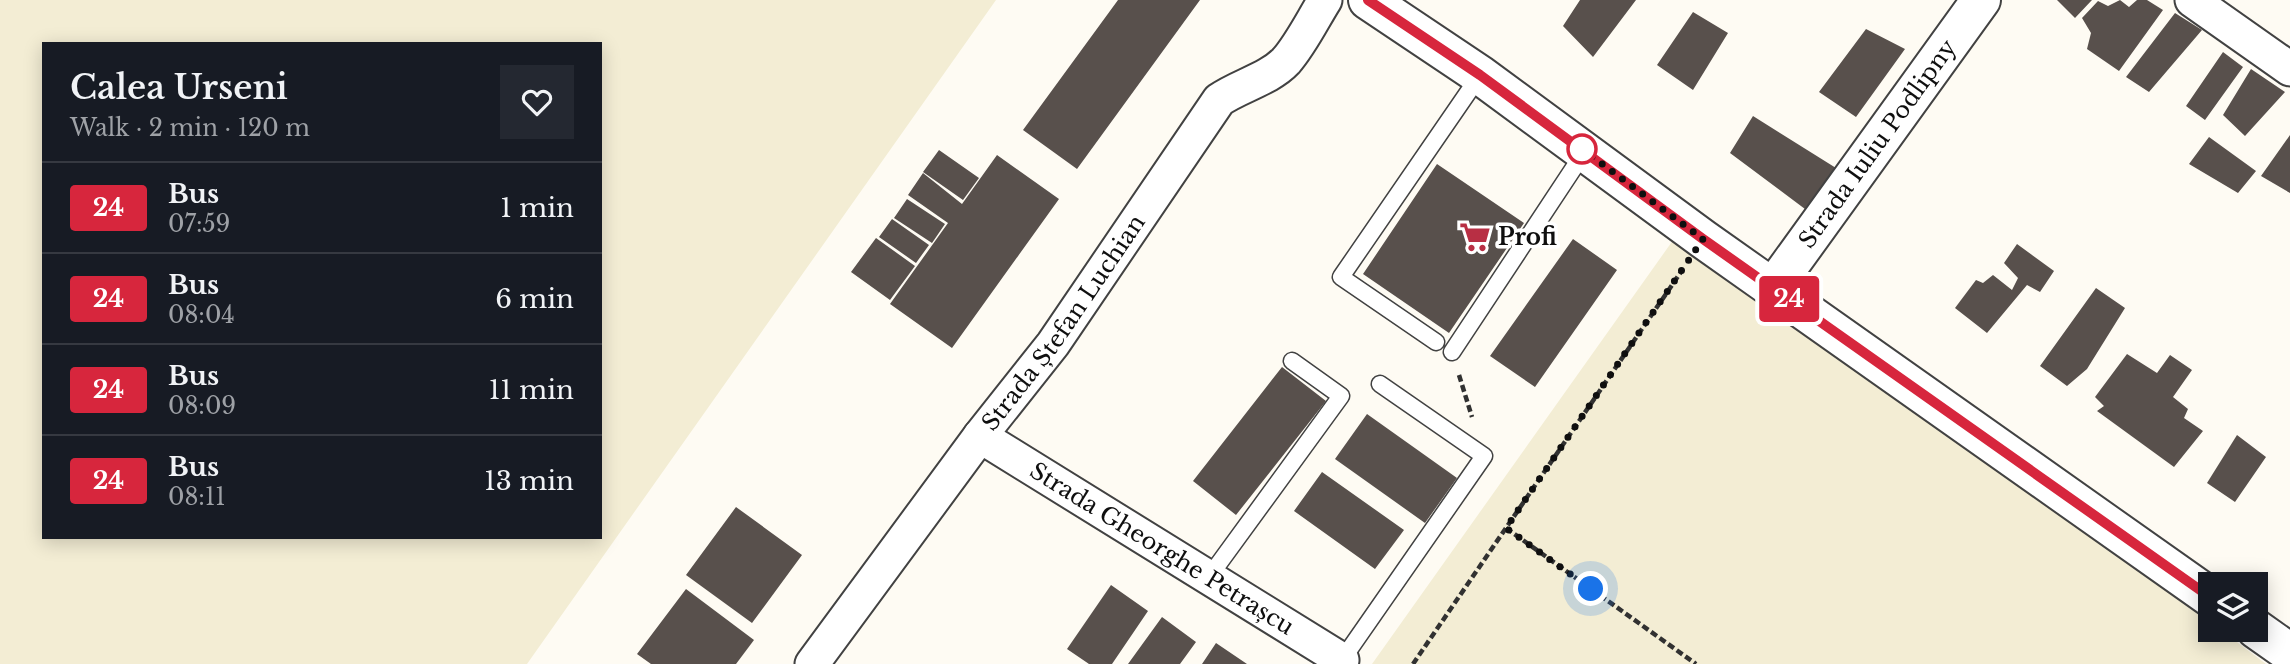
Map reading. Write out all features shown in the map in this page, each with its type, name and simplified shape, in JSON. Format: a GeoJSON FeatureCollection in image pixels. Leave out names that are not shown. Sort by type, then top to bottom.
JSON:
{"type":"FeatureCollection","features":[{"type":"Feature","properties":{"kind":"street","name":"Strada Ștefan Luchian"},"geometry":{"type":"LineString","coordinates":[[812,664],[980,436],[1053,344],[1219,100],[1239,86],[1271,72],[1286,60],[1325,0]]}},
{"type":"Feature","properties":{"kind":"street"},"geometry":{"type":"LineString","coordinates":[[1368,0],[1480,75],[1703,239],[2198,589]]}},
{"type":"Feature","properties":{"kind":"street","name":"Strada Iuliu Podlipny"},"geometry":{"type":"LineString","coordinates":[[1773,288],[1981,0]]}},
{"type":"Feature","properties":{"kind":"street"},"geometry":{"type":"LineString","coordinates":[[2192,0],[2290,69]]}},
{"type":"Feature","properties":{"kind":"street","name":"Strada Gheorghe Petrașcu"},"geometry":{"type":"LineString","coordinates":[[980,436],[1341,662]]}},
{"type":"Feature","properties":{"kind":"street"},"geometry":{"type":"LineString","coordinates":[[2268,637],[2290,653]]}},
{"type":"Feature","properties":{"kind":"lane"},"geometry":{"type":"LineString","coordinates":[[1436,342],[1341,277],[1480,75]]}},
{"type":"Feature","properties":{"kind":"lane"},"geometry":{"type":"LineString","coordinates":[[1452,352],[1585,151]]}},
{"type":"Feature","properties":{"kind":"lane"},"geometry":{"type":"LineString","coordinates":[[1209,577],[1341,396],[1292,362]]}},
{"type":"Feature","properties":{"kind":"lane"},"geometry":{"type":"LineString","coordinates":[[1341,662],[1484,456],[1380,384]]}},
{"type":"Feature","properties":{"kind":"path"},"geometry":{"type":"LineString","coordinates":[[1413,664],[1703,239]]}},
{"type":"Feature","properties":{"kind":"path"},"geometry":{"type":"LineString","coordinates":[[1452,352],[1484,456]]}},
{"type":"Feature","properties":{"kind":"path"},"geometry":{"type":"LineString","coordinates":[[1506,528],[1696,664]]}},
{"type":"Feature","properties":{"kind":"shaded area"},"geometry":{"type":"Polygon","coordinates":[[[0,0],[996,0],[527,664],[0,664],[0,0]]]}},
{"type":"Feature","properties":{"kind":"shaded area"},"geometry":{"type":"Polygon","coordinates":[[[1681,229],[1934,408],[2198,612],[2198,642],[2237,642],[2266,664],[1372,664],[1681,229]]]}},
{"type":"Feature","properties":{"kind":"building"},"geometry":{"type":"Polygon","coordinates":[[[1118,0],[1200,0],[1077,169],[1023,130],[1118,0]]]}},
{"type":"Feature","properties":{"kind":"building"},"geometry":{"type":"Polygon","coordinates":[[[1580,0],[1636,0],[1593,57],[1563,26],[1580,0]]]}},
{"type":"Feature","properties":{"kind":"building"},"geometry":{"type":"Polygon","coordinates":[[[2057,0],[2092,0],[2075,18],[2057,0]]]}},
{"type":"Feature","properties":{"kind":"building"},"geometry":{"type":"Polygon","coordinates":[[[2120,0],[2129,7],[2137,0],[2147,0],[2163,10],[2119,71],[2087,49],[2091,33],[2082,18],[2098,1],[2108,6],[2120,0]]]}},
{"type":"Feature","properties":{"kind":"building"},"geometry":{"type":"Polygon","coordinates":[[[1693,12],[1728,33],[1693,90],[1657,65],[1693,12]]]}},
{"type":"Feature","properties":{"kind":"building"},"geometry":{"type":"Polygon","coordinates":[[[2175,13],[2202,30],[2149,92],[2126,77],[2175,13]]]}},
{"type":"Feature","properties":{"kind":"building"},"geometry":{"type":"Polygon","coordinates":[[[1866,29],[1905,49],[1856,117],[1819,92],[1866,29]]]}},
{"type":"Feature","properties":{"kind":"building"},"geometry":{"type":"Polygon","coordinates":[[[2223,52],[2243,67],[2205,120],[2186,106],[2223,52]]]}},
{"type":"Feature","properties":{"kind":"building"},"geometry":{"type":"Polygon","coordinates":[[[2251,69],[2285,92],[2245,136],[2223,115],[2251,69]]]}},
{"type":"Feature","properties":{"kind":"building"},"geometry":{"type":"Polygon","coordinates":[[[1753,116],[1836,168],[1805,209],[1730,153],[1753,116]]]}},
{"type":"Feature","properties":{"kind":"building"},"geometry":{"type":"Polygon","coordinates":[[[2290,135],[2290,193],[2261,176],[2290,135]]]}},
{"type":"Feature","properties":{"kind":"building"},"geometry":{"type":"Polygon","coordinates":[[[2209,137],[2256,171],[2238,193],[2189,164],[2209,137]]]}},
{"type":"Feature","properties":{"kind":"building"},"geometry":{"type":"Polygon","coordinates":[[[939,150],[979,178],[963,200],[923,172],[939,150]]]}},
{"type":"Feature","properties":{"kind":"building"},"geometry":{"type":"Polygon","coordinates":[[[997,155],[1059,199],[952,348],[890,304],[948,223],[908,195],[923,173],[962,204],[997,155]]]}},
{"type":"Feature","properties":{"kind":"building"},"geometry":{"type":"Polygon","coordinates":[[[1437,164],[1524,223],[1449,333],[1363,274],[1437,164]]]}},
{"type":"Feature","properties":{"kind":"building"},"geometry":{"type":"Polygon","coordinates":[[[907,199],[945,224],[932,243],[894,218],[907,199]]]}},
{"type":"Feature","properties":{"kind":"building"},"geometry":{"type":"Polygon","coordinates":[[[892,219],[929,245],[916,263],[879,237],[892,219]]]}},
{"type":"Feature","properties":{"kind":"building"},"geometry":{"type":"Polygon","coordinates":[[[876,238],[915,266],[890,300],[851,272],[876,238]]]}},
{"type":"Feature","properties":{"kind":"building"},"geometry":{"type":"Polygon","coordinates":[[[1573,239],[1617,270],[1535,387],[1490,356],[1573,239]]]}},
{"type":"Feature","properties":{"kind":"building"},"geometry":{"type":"Polygon","coordinates":[[[2017,244],[2054,271],[2040,292],[2027,285],[1987,333],[1955,308],[1976,280],[1983,283],[1993,275],[2012,290],[2018,278],[2004,263],[2017,244]]]}},
{"type":"Feature","properties":{"kind":"building"},"geometry":{"type":"Polygon","coordinates":[[[2096,288],[2125,308],[2087,369],[2067,386],[2040,366],[2096,288]]]}},
{"type":"Feature","properties":{"kind":"building"},"geometry":{"type":"Polygon","coordinates":[[[2127,354],[2157,373],[2170,355],[2192,370],[2173,397],[2188,409],[2184,418],[2203,431],[2174,467],[2097,411],[2104,406],[2095,397],[2127,354]]]}},
{"type":"Feature","properties":{"kind":"building"},"geometry":{"type":"Polygon","coordinates":[[[1282,367],[1326,401],[1236,515],[1193,481],[1282,367]]]}},
{"type":"Feature","properties":{"kind":"building"},"geometry":{"type":"Polygon","coordinates":[[[1367,414],[1457,478],[1425,523],[1335,459],[1367,414]]]}},
{"type":"Feature","properties":{"kind":"building"},"geometry":{"type":"Polygon","coordinates":[[[2237,435],[2266,457],[2235,502],[2207,483],[2237,435]]]}},
{"type":"Feature","properties":{"kind":"building"},"geometry":{"type":"Polygon","coordinates":[[[1322,472],[1404,530],[1375,569],[1294,511],[1322,472]]]}},
{"type":"Feature","properties":{"kind":"building"},"geometry":{"type":"Polygon","coordinates":[[[736,507],[802,555],[752,623],[686,575],[736,507]]]}},
{"type":"Feature","properties":{"kind":"building"},"geometry":{"type":"Polygon","coordinates":[[[1111,585],[1148,611],[1112,664],[1089,664],[1067,649],[1111,585]]]}},
{"type":"Feature","properties":{"kind":"building"},"geometry":{"type":"Polygon","coordinates":[[[686,589],[754,640],[736,664],[651,664],[637,654],[686,589]]]}},
{"type":"Feature","properties":{"kind":"building"},"geometry":{"type":"Polygon","coordinates":[[[1162,617],[1196,642],[1180,664],[1128,664],[1162,617]]]}},
{"type":"Feature","properties":{"kind":"building"},"geometry":{"type":"Polygon","coordinates":[[[1216,643],[1247,664],[1202,664],[1216,643]]]}},
{"type":"Feature","properties":{"kind":"bus line","name":"24"},"geometry":{"type":"LineString","coordinates":[[1368,0],[1480,75],[1703,239],[2198,589]]}},
{"type":"Feature","properties":{"kind":"place","name":"Profi"},"geometry":{"type":"Point","coordinates":[1475,237]}},
{"type":"Feature","properties":{"kind":"route"},"geometry":{"type":"LineString","coordinates":[[1582,149],[1703,239],[1506,528],[1591,589]]}}]}
